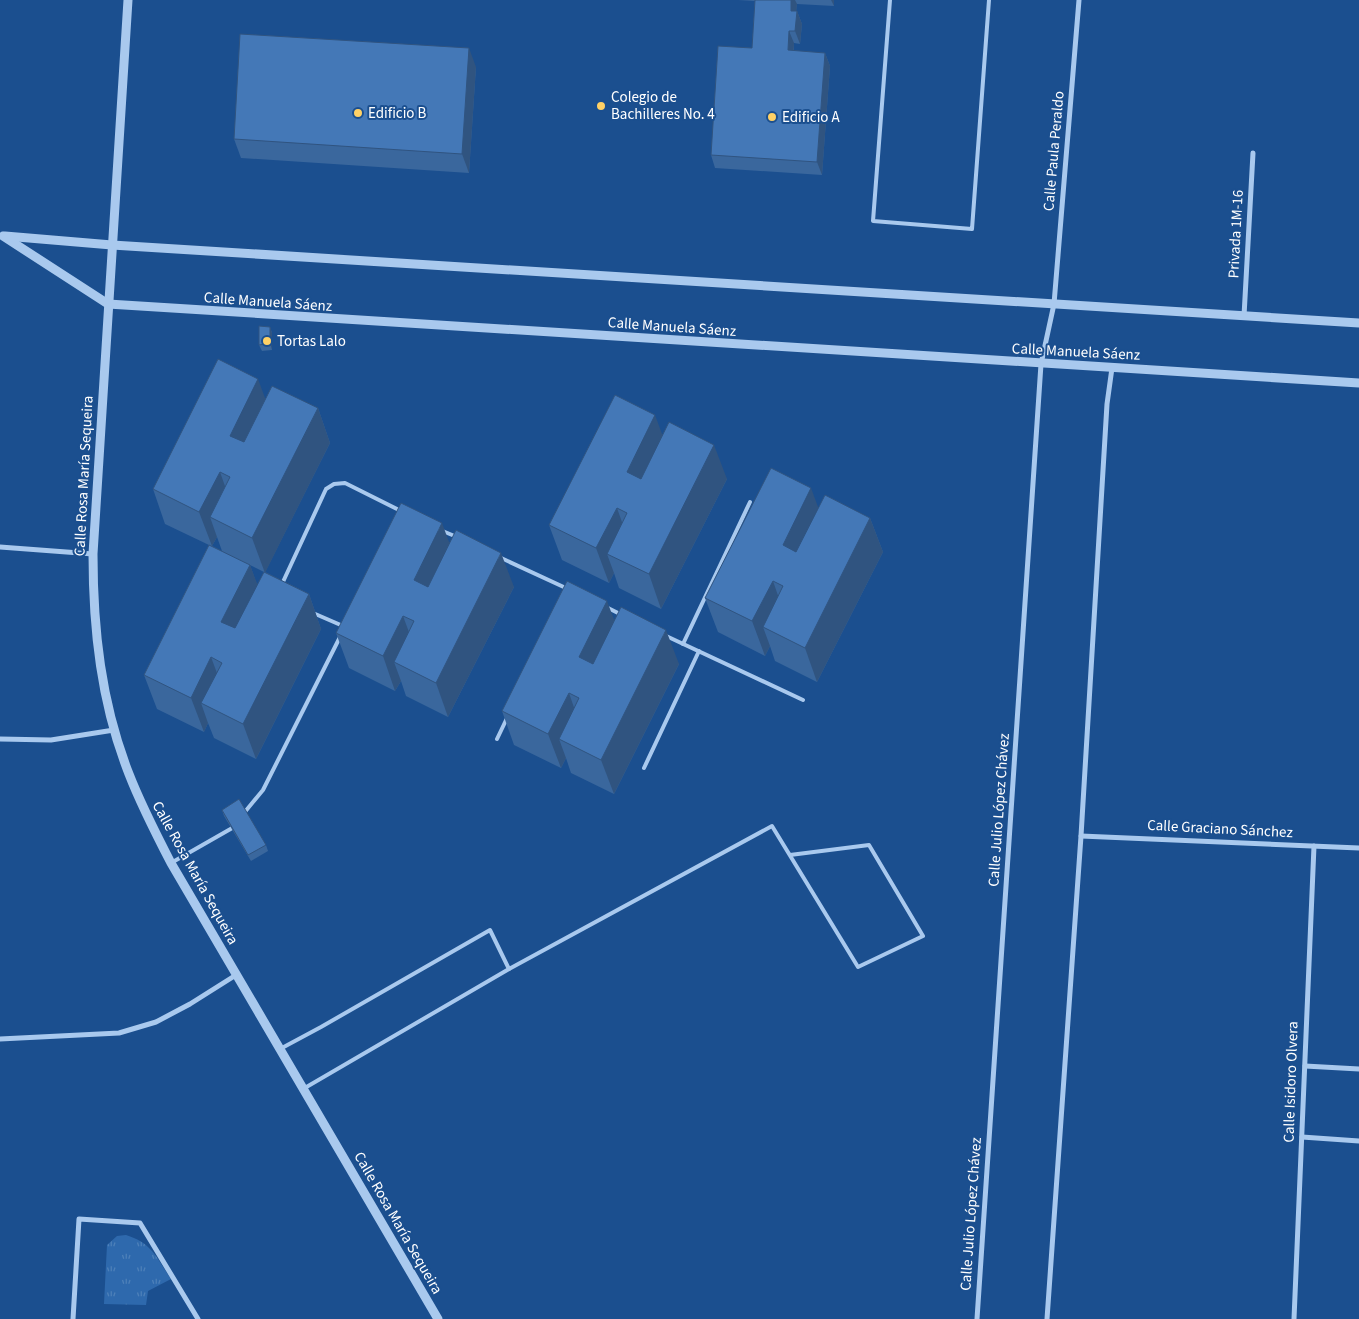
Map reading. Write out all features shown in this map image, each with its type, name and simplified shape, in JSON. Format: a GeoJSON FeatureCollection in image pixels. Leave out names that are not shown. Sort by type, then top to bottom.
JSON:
{"type":"FeatureCollection","features":[{"type":"Feature","properties":{"kind":"street","name":"Calle Rosa María Sequeira"},"geometry":{"type":"LineString","coordinates":[[128,0],[93,554],[96,642],[114,730],[128,772],[145,813],[171,863],[438,1319]]}},
{"type":"Feature","properties":{"kind":"street","name":"Calle Paula Peraldo"},"geometry":{"type":"LineString","coordinates":[[1054,304],[1079,0]]}},
{"type":"Feature","properties":{"kind":"street","name":"Privada 1M-16"},"geometry":{"type":"LineString","coordinates":[[1244,316],[1252,154]]}},
{"type":"Feature","properties":{"kind":"street","name":"Calle Manuela Sáenz"},"geometry":{"type":"LineString","coordinates":[[2,235],[112,245],[1359,323]]}},
{"type":"Feature","properties":{"kind":"street","name":"Calle Manuela Sáenz"},"geometry":{"type":"LineString","coordinates":[[2,235],[108,304],[1359,383]]}},
{"type":"Feature","properties":{"kind":"street","name":"Calle Julio López Chávez"},"geometry":{"type":"LineString","coordinates":[[977,1319],[1041,364],[1054,304]]}},
{"type":"Feature","properties":{"kind":"street"},"geometry":{"type":"LineString","coordinates":[[1047,1319],[1081,836],[1107,404],[1112,368]]}},
{"type":"Feature","properties":{"kind":"street"},"geometry":{"type":"LineString","coordinates":[[0,548],[93,554]]}},
{"type":"Feature","properties":{"kind":"street"},"geometry":{"type":"LineString","coordinates":[[0,739],[51,740],[114,730]]}},
{"type":"Feature","properties":{"kind":"street","name":"Calle Graciano Sánchez"},"geometry":{"type":"LineString","coordinates":[[1081,836],[1359,848]]}},
{"type":"Feature","properties":{"kind":"street","name":"Calle Isidoro Olvera"},"geometry":{"type":"LineString","coordinates":[[1294,1319],[1314,846]]}},
{"type":"Feature","properties":{"kind":"street"},"geometry":{"type":"LineString","coordinates":[[0,1039],[119,1033],[156,1022],[190,1004],[236,975]]}},
{"type":"Feature","properties":{"kind":"street"},"geometry":{"type":"LineString","coordinates":[[1304,1066],[1359,1069]]}},
{"type":"Feature","properties":{"kind":"street"},"geometry":{"type":"LineString","coordinates":[[1302,1137],[1359,1141]]}},
{"type":"Feature","properties":{"kind":"street"},"geometry":{"type":"LineString","coordinates":[[72,1319],[79,1220],[140,1223],[198,1319]]}},
{"type":"Feature","properties":{"kind":"lane"},"geometry":{"type":"LineString","coordinates":[[890,0],[874,221],[972,228],[990,0]]}},
{"type":"Feature","properties":{"kind":"lane"},"geometry":{"type":"LineString","coordinates":[[280,589],[326,489],[334,484],[344,483],[403,512],[399,521]]}},
{"type":"Feature","properties":{"kind":"lane"},"geometry":{"type":"LineString","coordinates":[[684,644],[750,502]]}},
{"type":"Feature","properties":{"kind":"lane"},"geometry":{"type":"LineString","coordinates":[[438,528],[464,541]]}},
{"type":"Feature","properties":{"kind":"lane"},"geometry":{"type":"LineString","coordinates":[[490,553],[577,594]]}},
{"type":"Feature","properties":{"kind":"lane"},"geometry":{"type":"LineString","coordinates":[[564,598],[568,590]]}},
{"type":"Feature","properties":{"kind":"lane"},"geometry":{"type":"LineString","coordinates":[[604,606],[630,619]]}},
{"type":"Feature","properties":{"kind":"lane"},"geometry":{"type":"LineString","coordinates":[[171,863],[232,829],[263,790],[345,627],[311,612]]}},
{"type":"Feature","properties":{"kind":"lane"},"geometry":{"type":"LineString","coordinates":[[657,631],[803,700]]}},
{"type":"Feature","properties":{"kind":"lane"},"geometry":{"type":"LineString","coordinates":[[644,768],[699,651]]}},
{"type":"Feature","properties":{"kind":"lane"},"geometry":{"type":"LineString","coordinates":[[497,739],[509,713]]}},
{"type":"Feature","properties":{"kind":"lane"},"geometry":{"type":"LineString","coordinates":[[303,1089],[509,970],[772,826],[790,856],[858,967],[923,936],[869,845],[790,856]]}},
{"type":"Feature","properties":{"kind":"lane"},"geometry":{"type":"LineString","coordinates":[[280,1049],[490,930],[509,970]]}},
{"type":"Feature","properties":{"kind":"green space"},"geometry":{"type":"Polygon","coordinates":[[[126,1235],[135,1238],[148,1247],[171,1279],[148,1291],[146,1305],[104,1304],[107,1245],[117,1236],[126,1235]]]}},
{"type":"Feature","properties":{"kind":"building","name":"Edificio A"},"geometry":{"type":"Polygon","coordinates":[[[755,0],[791,0],[791,11],[797,11],[795,31],[789,31],[788,50],[825,53],[817,162],[711,155],[718,46],[752,48],[755,0]]]}},
{"type":"Feature","properties":{"kind":"building","name":"Edificio B"},"geometry":{"type":"Polygon","coordinates":[[[240,34],[469,48],[462,154],[234,139],[240,34]]]}},
{"type":"Feature","properties":{"kind":"building"},"geometry":{"type":"Polygon","coordinates":[[[259,326],[270,327],[270,343],[259,345],[259,326]]]}},
{"type":"Feature","properties":{"kind":"building"},"geometry":{"type":"Polygon","coordinates":[[[218,359],[258,379],[230,436],[244,442],[272,386],[318,408],[252,538],[210,517],[230,477],[220,472],[199,512],[153,489],[218,359]]]}},
{"type":"Feature","properties":{"kind":"building"},"geometry":{"type":"Polygon","coordinates":[[[615,395],[655,415],[627,472],[641,479],[669,422],[714,445],[649,574],[607,554],[627,513],[617,508],[596,548],[549,525],[615,395]]]}},
{"type":"Feature","properties":{"kind":"building"},"geometry":{"type":"Polygon","coordinates":[[[771,468],[811,488],[783,545],[796,552],[825,495],[870,518],[805,648],[763,627],[783,586],[773,581],[752,621],[705,598],[771,468]]]}},
{"type":"Feature","properties":{"kind":"building"},"geometry":{"type":"Polygon","coordinates":[[[401,503],[442,523],[414,580],[428,587],[456,530],[501,553],[436,683],[394,662],[414,621],[403,616],[383,656],[336,633],[401,503]]]}},
{"type":"Feature","properties":{"kind":"building"},"geometry":{"type":"Polygon","coordinates":[[[209,545],[250,565],[221,622],[235,628],[264,572],[309,594],[243,724],[201,703],[222,663],[211,657],[191,698],[144,675],[209,545]]]}},
{"type":"Feature","properties":{"kind":"building"},"geometry":{"type":"Polygon","coordinates":[[[567,581],[607,601],[579,657],[593,664],[621,607],[666,630],[601,760],[559,739],[579,698],[569,693],[548,734],[502,711],[567,581]]]}},
{"type":"Feature","properties":{"kind":"building"},"geometry":{"type":"Polygon","coordinates":[[[239,799],[266,845],[248,855],[222,810],[239,799]]]}},
{"type":"Feature","properties":{"kind":"place","name":"Colegio de Bachilleres No. 4"},"geometry":{"type":"Point","coordinates":[601,106]}},
{"type":"Feature","properties":{"kind":"place","name":"Edificio B"},"geometry":{"type":"Point","coordinates":[358,113]}},
{"type":"Feature","properties":{"kind":"place","name":"Edificio A"},"geometry":{"type":"Point","coordinates":[772,117]}},
{"type":"Feature","properties":{"kind":"place","name":"Tortas Lalo"},"geometry":{"type":"Point","coordinates":[267,341]}}]}
